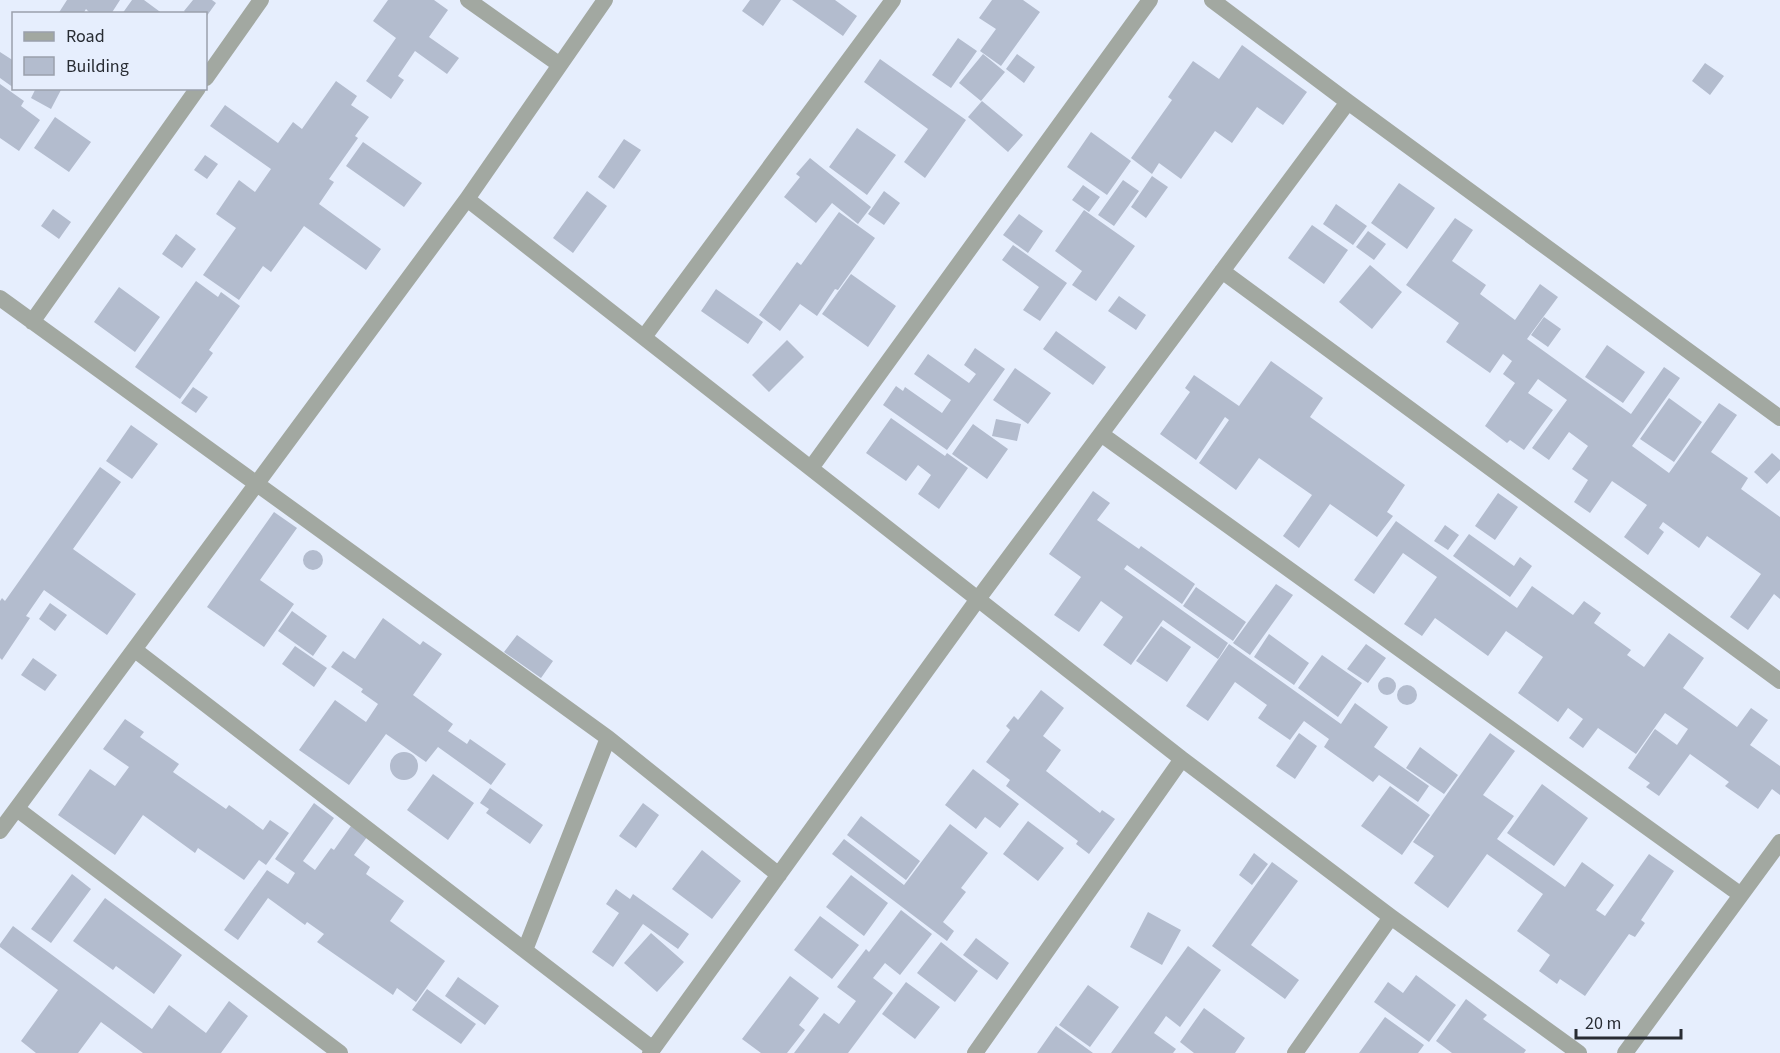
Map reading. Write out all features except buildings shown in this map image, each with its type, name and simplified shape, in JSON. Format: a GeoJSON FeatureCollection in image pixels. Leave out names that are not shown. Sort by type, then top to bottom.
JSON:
{"type":"FeatureCollection","features":[{"type":"Feature","properties":{"kind":"street"},"geometry":{"type":"LineString","coordinates":[[207,77],[261,0]]}},
{"type":"Feature","properties":{"kind":"street"},"geometry":{"type":"LineString","coordinates":[[468,0],[560,65]]}},
{"type":"Feature","properties":{"kind":"street"},"geometry":{"type":"LineString","coordinates":[[0,831],[467,199],[605,0]]}},
{"type":"Feature","properties":{"kind":"street"},"geometry":{"type":"LineString","coordinates":[[644,337],[893,0]]}},
{"type":"Feature","properties":{"kind":"street"},"geometry":{"type":"LineString","coordinates":[[811,468],[1150,0]]}},
{"type":"Feature","properties":{"kind":"street"},"geometry":{"type":"LineString","coordinates":[[1212,0],[1780,418]]}},
{"type":"Feature","properties":{"kind":"street"},"geometry":{"type":"LineString","coordinates":[[32,321],[197,90]]}},
{"type":"Feature","properties":{"kind":"street"},"geometry":{"type":"LineString","coordinates":[[135,650],[525,950],[651,1051],[978,599],[1348,102]]}},
{"type":"Feature","properties":{"kind":"street"},"geometry":{"type":"LineString","coordinates":[[467,199],[1182,759],[1391,917],[1579,1053]]}},
{"type":"Feature","properties":{"kind":"street"},"geometry":{"type":"LineString","coordinates":[[1222,271],[1780,681]]}},
{"type":"Feature","properties":{"kind":"street"},"geometry":{"type":"LineString","coordinates":[[0,298],[608,738],[778,875]]}},
{"type":"Feature","properties":{"kind":"street"},"geometry":{"type":"LineString","coordinates":[[1101,434],[1741,895]]}},
{"type":"Feature","properties":{"kind":"street"},"geometry":{"type":"LineString","coordinates":[[525,950],[608,738]]}},
{"type":"Feature","properties":{"kind":"street"},"geometry":{"type":"LineString","coordinates":[[975,1053],[1182,759]]}},
{"type":"Feature","properties":{"kind":"street"},"geometry":{"type":"LineString","coordinates":[[17,809],[340,1053]]}},
{"type":"Feature","properties":{"kind":"street"},"geometry":{"type":"LineString","coordinates":[[1625,1053],[1780,842]]}},
{"type":"Feature","properties":{"kind":"street"},"geometry":{"type":"LineString","coordinates":[[1295,1053],[1391,917]]}}]}
